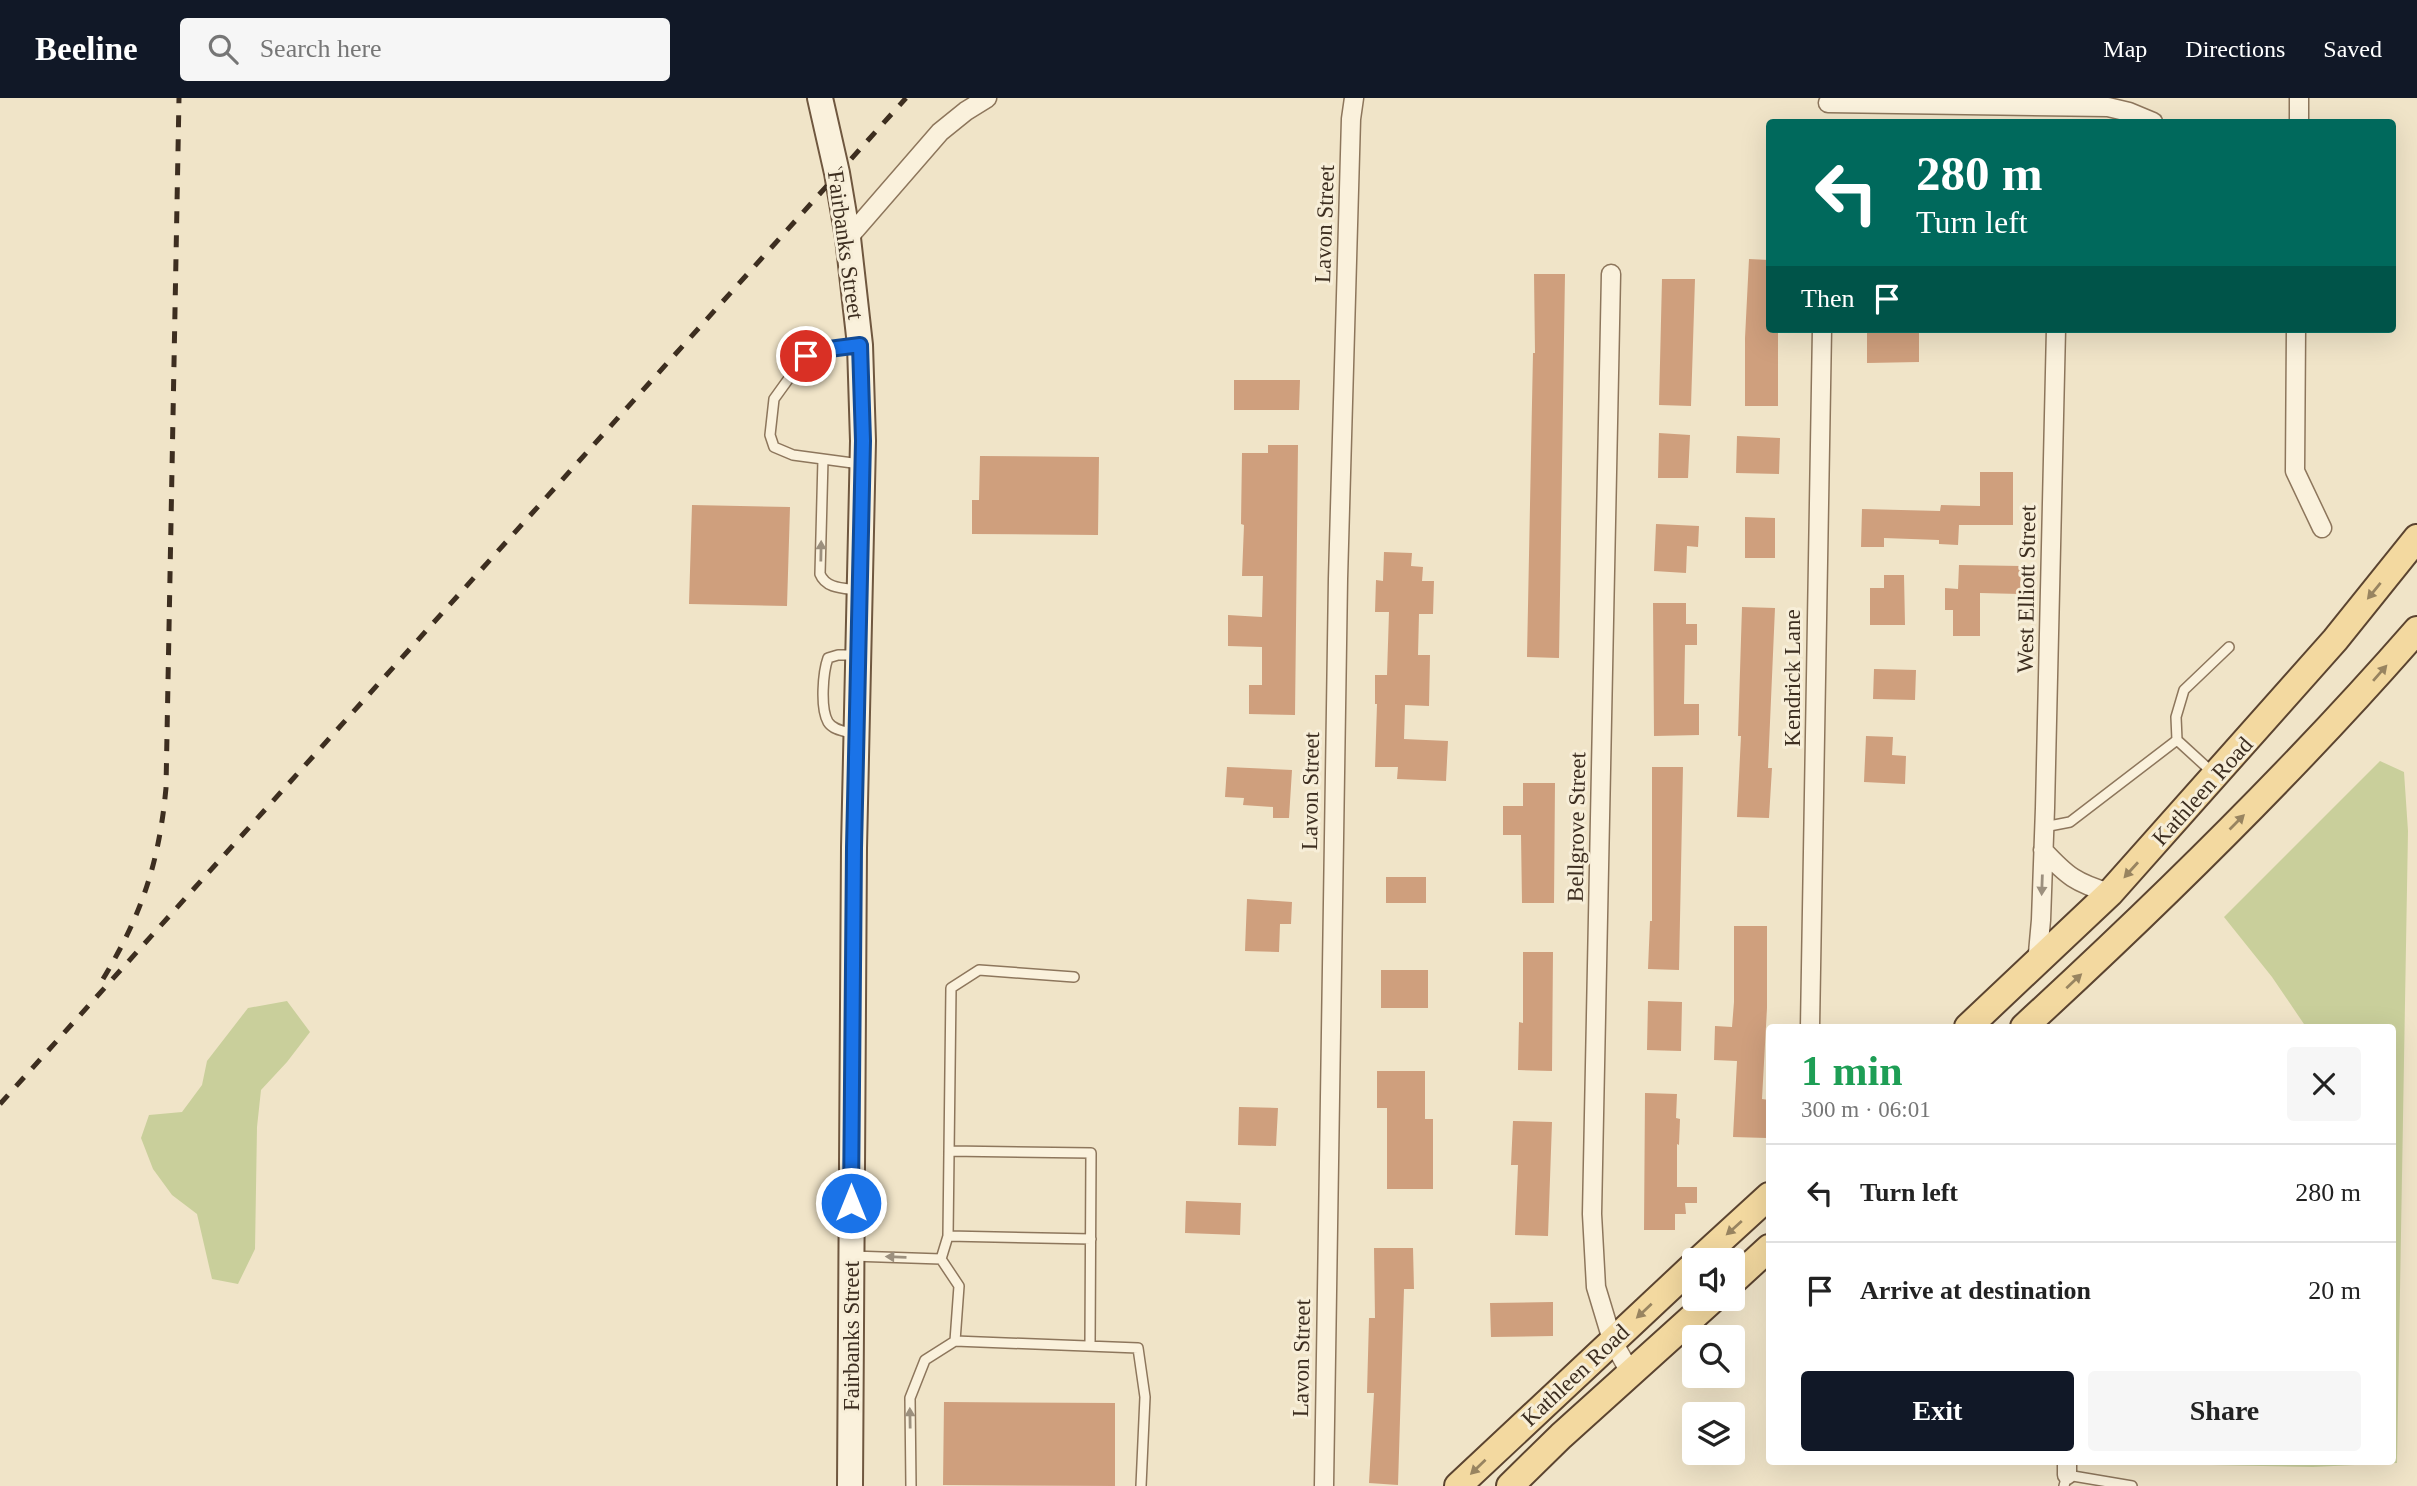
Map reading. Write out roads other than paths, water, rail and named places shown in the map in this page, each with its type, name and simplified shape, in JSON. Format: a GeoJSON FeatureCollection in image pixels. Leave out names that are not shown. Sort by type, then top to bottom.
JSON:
{"type":"FeatureCollection","features":[{"type":"Feature","properties":{"kind":"main road","name":"Kathleen Road"},"geometry":{"type":"LineString","coordinates":[[1971,1024],[2110,893],[2335,640],[2417,538]]}},
{"type":"Feature","properties":{"kind":"main road","name":"Kathleen Road"},"geometry":{"type":"LineString","coordinates":[[2027,1024],[2125,933],[2256,804],[2343,715],[2417,630]]}},
{"type":"Feature","properties":{"kind":"main road"},"geometry":{"type":"LineString","coordinates":[[1712,1248],[1766,1199]]}},
{"type":"Feature","properties":{"kind":"main road"},"geometry":{"type":"LineString","coordinates":[[1745,1270],[1766,1251]]}},
{"type":"Feature","properties":{"kind":"main road","name":"Kathleen Road"},"geometry":{"type":"LineString","coordinates":[[1458,1486],[1682,1276]]}},
{"type":"Feature","properties":{"kind":"main road","name":"Kathleen Road"},"geometry":{"type":"LineString","coordinates":[[1510,1486],[1561,1436],[1700,1311]]}},
{"type":"Feature","properties":{"kind":"street","name":"Fairbanks Street"},"geometry":{"type":"LineString","coordinates":[[820,98],[848,238],[860,345],[862,464],[856,734],[850,1486]]}},
{"type":"Feature","properties":{"kind":"street"},"geometry":{"type":"LineString","coordinates":[[848,238],[940,132],[987,98]]}},
{"type":"Feature","properties":{"kind":"street","name":"Lavon Street"},"geometry":{"type":"LineString","coordinates":[[1324,1486],[1338,579],[1351,119],[1354,98]]}},
{"type":"Feature","properties":{"kind":"street"},"geometry":{"type":"LineString","coordinates":[[2299,98],[2299,119]]}},
{"type":"Feature","properties":{"kind":"street"},"geometry":{"type":"LineString","coordinates":[[1827,119],[1828,101],[2060,109],[2108,107],[2146,119]]}},
{"type":"Feature","properties":{"kind":"street","name":"Bellgrove Street"},"geometry":{"type":"LineString","coordinates":[[1611,274],[1592,1214],[1596,1287],[1612,1340],[1631,1374]]}},
{"type":"Feature","properties":{"kind":"street","name":"Kendrick Lane"},"geometry":{"type":"LineString","coordinates":[[1810,1024],[1822,333]]}},
{"type":"Feature","properties":{"kind":"street","name":"West Elliott Street"},"geometry":{"type":"LineString","coordinates":[[2037,964],[2044,827],[2056,333]]}},
{"type":"Feature","properties":{"kind":"street"},"geometry":{"type":"LineString","coordinates":[[2296,333],[2295,471],[2322,528]]}},
{"type":"Feature","properties":{"kind":"street"},"geometry":{"type":"LineString","coordinates":[[2043,850],[2066,874],[2084,885],[2110,893]]}},
{"type":"Feature","properties":{"kind":"lane"},"geometry":{"type":"LineString","coordinates":[[860,345],[829,349],[806,356],[774,399],[770,435],[774,447],[793,454],[862,464]]}},
{"type":"Feature","properties":{"kind":"lane"},"geometry":{"type":"LineString","coordinates":[[823,459],[820,574],[823,581],[829,585],[859,590]]}},
{"type":"Feature","properties":{"kind":"lane"},"geometry":{"type":"LineString","coordinates":[[2216,775],[2177,740],[2176,717],[2184,690],[2229,647]]}},
{"type":"Feature","properties":{"kind":"lane"},"geometry":{"type":"LineString","coordinates":[[856,734],[836,729],[828,722],[824,708],[824,669],[828,658],[838,654],[858,655]]}},
{"type":"Feature","properties":{"kind":"lane"},"geometry":{"type":"LineString","coordinates":[[2044,827],[2070,822],[2177,740]]}},
{"type":"Feature","properties":{"kind":"lane"},"geometry":{"type":"LineString","coordinates":[[941,1259],[948,1236],[951,988],[979,970],[1074,977]]}},
{"type":"Feature","properties":{"kind":"lane"},"geometry":{"type":"LineString","coordinates":[[949,1150],[1091,1153],[1090,1346]]}},
{"type":"Feature","properties":{"kind":"lane"},"geometry":{"type":"LineString","coordinates":[[948,1236],[1091,1239]]}},
{"type":"Feature","properties":{"kind":"lane"},"geometry":{"type":"LineString","coordinates":[[851,1256],[941,1259]]}},
{"type":"Feature","properties":{"kind":"lane"},"geometry":{"type":"LineString","coordinates":[[941,1259],[959,1286],[955,1341]]}},
{"type":"Feature","properties":{"kind":"lane"},"geometry":{"type":"LineString","coordinates":[[911,1486],[910,1398],[925,1360],[955,1341],[1138,1348],[1145,1397],[1141,1486]]}},
{"type":"Feature","properties":{"kind":"lane"},"geometry":{"type":"LineString","coordinates":[[2066,1474],[2132,1486]]}},
{"type":"Feature","properties":{"kind":"railway"},"geometry":{"type":"LineString","coordinates":[[103,979],[128,932],[146,887],[159,840],[166,788],[179,98]]}},
{"type":"Feature","properties":{"kind":"railway"},"geometry":{"type":"LineString","coordinates":[[0,1104],[906,98]]}}]}
